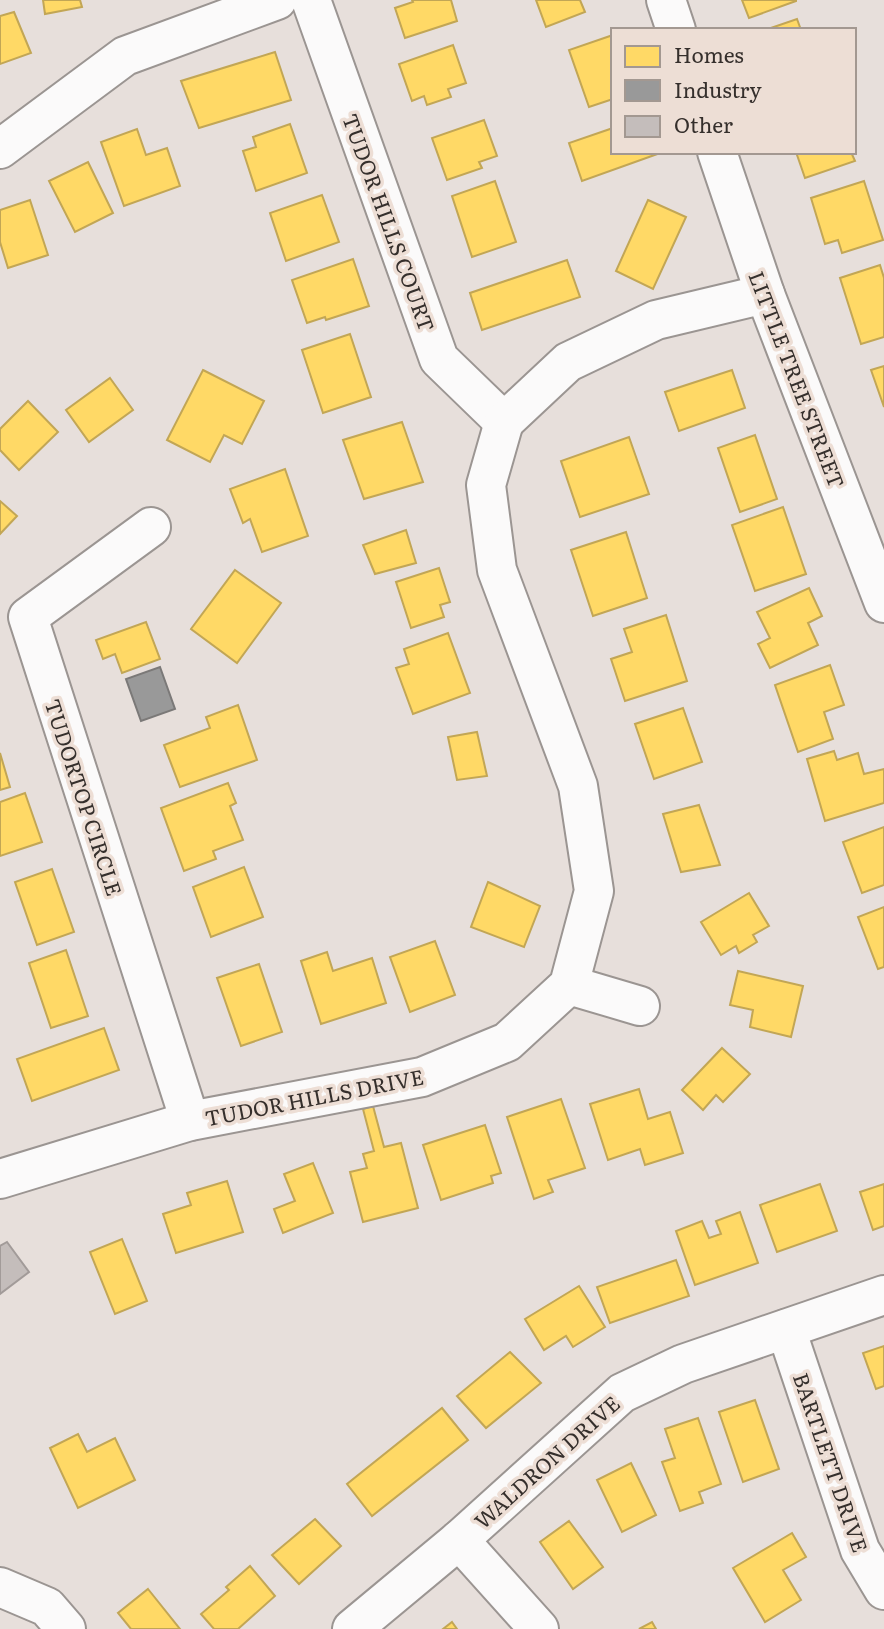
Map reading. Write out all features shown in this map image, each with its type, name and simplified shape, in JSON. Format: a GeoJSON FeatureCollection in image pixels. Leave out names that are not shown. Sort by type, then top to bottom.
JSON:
{"type":"FeatureCollection","features":[{"type":"Feature","properties":{"kind":"street"},"geometry":{"type":"LineString","coordinates":[[0,149],[125,56],[277,0]]}},
{"type":"Feature","properties":{"kind":"street","name":"TUDOR HILLS COURT"},"geometry":{"type":"LineString","coordinates":[[312,0],[439,359],[504,422]]}},
{"type":"Feature","properties":{"kind":"street"},"geometry":{"type":"LineString","coordinates":[[666,0],[675,28]]}},
{"type":"Feature","properties":{"kind":"street","name":"LITTLE TREE STREET"},"geometry":{"type":"LineString","coordinates":[[718,154],[765,294],[884,603]]}},
{"type":"Feature","properties":{"kind":"street"},"geometry":{"type":"LineString","coordinates":[[640,1006],[569,985],[594,891],[578,786],[497,570],[486,485],[504,422],[568,362],[656,320],[765,294]]}},
{"type":"Feature","properties":{"kind":"street","name":"TUDORTOP CIRCLE"},"geometry":{"type":"LineString","coordinates":[[151,527],[28,617],[190,1121]]}},
{"type":"Feature","properties":{"kind":"street","name":"TUDOR HILLS DRIVE"},"geometry":{"type":"LineString","coordinates":[[0,1179],[190,1121],[422,1077],[507,1042],[569,985]]}},
{"type":"Feature","properties":{"kind":"street","name":"WALDRON DRIVE"},"geometry":{"type":"LineString","coordinates":[[352,1629],[459,1539],[622,1393],[682,1364],[884,1295]]}},
{"type":"Feature","properties":{"kind":"street","name":"BARTLETT DRIVE"},"geometry":{"type":"LineString","coordinates":[[786,1329],[860,1550],[884,1590]]}},
{"type":"Feature","properties":{"kind":"street"},"geometry":{"type":"LineString","coordinates":[[459,1539],[539,1629]]}},
{"type":"Feature","properties":{"kind":"street"},"geometry":{"type":"LineString","coordinates":[[0,1587],[47,1607],[66,1629]]}},
{"type":"Feature","properties":{"kind":"building: Homes"},"geometry":{"type":"Polygon","coordinates":[[[43,0],[80,0],[82,7],[45,14],[43,0]]]}},
{"type":"Feature","properties":{"kind":"building: Homes"},"geometry":{"type":"Polygon","coordinates":[[[412,0],[451,0],[457,21],[405,38],[395,8],[413,2],[412,0]]]}},
{"type":"Feature","properties":{"kind":"building: Homes"},"geometry":{"type":"Polygon","coordinates":[[[536,0],[580,0],[585,12],[546,27],[536,0]]]}},
{"type":"Feature","properties":{"kind":"building: Homes"},"geometry":{"type":"Polygon","coordinates":[[[742,0],[796,0],[796,1],[749,18],[742,0]]]}},
{"type":"Feature","properties":{"kind":"building: Homes"},"geometry":{"type":"Polygon","coordinates":[[[14,12],[31,53],[0,64],[0,16],[14,12]]]}},
{"type":"Feature","properties":{"kind":"building: Homes"},"geometry":{"type":"Polygon","coordinates":[[[797,19],[800,28],[771,28],[797,19]]]}},
{"type":"Feature","properties":{"kind":"building: Homes"},"geometry":{"type":"Polygon","coordinates":[[[611,36],[611,100],[589,107],[569,50],[611,36]]]}},
{"type":"Feature","properties":{"kind":"building: Homes"},"geometry":{"type":"Polygon","coordinates":[[[453,45],[466,83],[448,89],[451,97],[427,105],[424,96],[412,101],[399,64],[453,45]]]}},
{"type":"Feature","properties":{"kind":"building: Homes"},"geometry":{"type":"Polygon","coordinates":[[[275,52],[291,100],[199,128],[181,81],[275,52]]]}},
{"type":"Feature","properties":{"kind":"building: Homes"},"geometry":{"type":"Polygon","coordinates":[[[484,120],[497,156],[479,162],[482,168],[447,180],[432,138],[484,120]]]}},
{"type":"Feature","properties":{"kind":"building: Homes"},"geometry":{"type":"Polygon","coordinates":[[[290,124],[307,173],[256,191],[243,151],[256,147],[253,137],[290,124]]]}},
{"type":"Feature","properties":{"kind":"building: Homes"},"geometry":{"type":"Polygon","coordinates":[[[137,129],[146,155],[167,148],[180,186],[124,206],[101,142],[137,129]]]}},
{"type":"Feature","properties":{"kind":"building: Homes"},"geometry":{"type":"Polygon","coordinates":[[[611,129],[611,154],[657,154],[582,181],[569,143],[611,129]]]}},
{"type":"Feature","properties":{"kind":"building: Homes"},"geometry":{"type":"Polygon","coordinates":[[[797,154],[852,154],[855,161],[805,178],[797,154]]]}},
{"type":"Feature","properties":{"kind":"building: Homes"},"geometry":{"type":"Polygon","coordinates":[[[88,162],[113,213],[75,232],[49,181],[88,162]]]}},
{"type":"Feature","properties":{"kind":"building: Homes"},"geometry":{"type":"Polygon","coordinates":[[[495,181],[516,242],[472,257],[452,196],[495,181]]]}},
{"type":"Feature","properties":{"kind":"building: Homes"},"geometry":{"type":"Polygon","coordinates":[[[864,181],[883,240],[842,253],[838,240],[825,244],[811,198],[864,181]]]}},
{"type":"Feature","properties":{"kind":"building: Homes"},"geometry":{"type":"Polygon","coordinates":[[[322,195],[339,242],[286,261],[270,213],[322,195]]]}},
{"type":"Feature","properties":{"kind":"building: Homes"},"geometry":{"type":"Polygon","coordinates":[[[30,200],[48,255],[8,268],[0,242],[0,210],[30,200]]]}},
{"type":"Feature","properties":{"kind":"building: Homes"},"geometry":{"type":"Polygon","coordinates":[[[648,200],[686,217],[653,289],[616,271],[648,200]]]}},
{"type":"Feature","properties":{"kind":"building: Homes"},"geometry":{"type":"Polygon","coordinates":[[[353,259],[369,306],[326,320],[325,317],[307,323],[292,280],[353,259]]]}},
{"type":"Feature","properties":{"kind":"building: Homes"},"geometry":{"type":"Polygon","coordinates":[[[567,260],[580,297],[482,330],[470,293],[567,260]]]}},
{"type":"Feature","properties":{"kind":"building: Homes"},"geometry":{"type":"Polygon","coordinates":[[[880,265],[884,278],[884,337],[861,344],[840,278],[880,265]]]}},
{"type":"Feature","properties":{"kind":"building: Homes"},"geometry":{"type":"Polygon","coordinates":[[[350,334],[371,397],[323,413],[302,350],[350,334]]]}},
{"type":"Feature","properties":{"kind":"building: Homes"},"geometry":{"type":"Polygon","coordinates":[[[884,366],[884,407],[871,370],[884,366]]]}},
{"type":"Feature","properties":{"kind":"building: Homes"},"geometry":{"type":"Polygon","coordinates":[[[203,370],[264,401],[242,444],[224,435],[210,462],[167,440],[203,370]]]}},
{"type":"Feature","properties":{"kind":"building: Homes"},"geometry":{"type":"Polygon","coordinates":[[[732,370],[745,408],[679,431],[665,392],[732,370]]]}},
{"type":"Feature","properties":{"kind":"building: Homes"},"geometry":{"type":"Polygon","coordinates":[[[110,378],[133,410],[89,442],[66,410],[110,378]]]}},
{"type":"Feature","properties":{"kind":"building: Homes"},"geometry":{"type":"Polygon","coordinates":[[[28,401],[58,432],[19,470],[0,450],[0,429],[28,401]]]}},
{"type":"Feature","properties":{"kind":"building: Homes"},"geometry":{"type":"Polygon","coordinates":[[[402,422],[423,482],[364,499],[343,440],[402,422]]]}},
{"type":"Feature","properties":{"kind":"building: Homes"},"geometry":{"type":"Polygon","coordinates":[[[755,435],[777,499],[740,512],[718,448],[755,435]]]}},
{"type":"Feature","properties":{"kind":"building: Homes"},"geometry":{"type":"Polygon","coordinates":[[[629,437],[649,494],[580,517],[561,461],[629,437]]]}},
{"type":"Feature","properties":{"kind":"building: Homes"},"geometry":{"type":"Polygon","coordinates":[[[285,469],[308,536],[262,552],[250,519],[243,523],[230,489],[285,469]]]}},
{"type":"Feature","properties":{"kind":"building: Homes"},"geometry":{"type":"Polygon","coordinates":[[[0,501],[17,516],[0,534],[0,501]]]}},
{"type":"Feature","properties":{"kind":"building: Homes"},"geometry":{"type":"Polygon","coordinates":[[[783,507],[806,574],[755,591],[732,525],[783,507]]]}},
{"type":"Feature","properties":{"kind":"building: Homes"},"geometry":{"type":"Polygon","coordinates":[[[406,530],[416,563],[375,574],[363,545],[406,530]]]}},
{"type":"Feature","properties":{"kind":"building: Homes"},"geometry":{"type":"Polygon","coordinates":[[[626,532],[647,598],[593,616],[571,550],[626,532]]]}},
{"type":"Feature","properties":{"kind":"building: Homes"},"geometry":{"type":"Polygon","coordinates":[[[439,568],[450,602],[440,605],[444,617],[411,628],[396,582],[439,568]]]}},
{"type":"Feature","properties":{"kind":"building: Homes"},"geometry":{"type":"Polygon","coordinates":[[[235,570],[281,603],[237,663],[191,629],[235,570]]]}},
{"type":"Feature","properties":{"kind":"building: Homes"},"geometry":{"type":"Polygon","coordinates":[[[809,588],[822,616],[808,623],[818,645],[770,668],[758,644],[770,638],[757,612],[809,588]]]}},
{"type":"Feature","properties":{"kind":"building: Homes"},"geometry":{"type":"Polygon","coordinates":[[[666,615],[687,681],[625,701],[611,659],[632,652],[624,629],[666,615]]]}},
{"type":"Feature","properties":{"kind":"building: Homes"},"geometry":{"type":"Polygon","coordinates":[[[146,622],[160,659],[122,673],[115,654],[103,659],[96,640],[146,622]]]}},
{"type":"Feature","properties":{"kind":"building: Homes"},"geometry":{"type":"Polygon","coordinates":[[[448,633],[470,693],[413,714],[396,668],[409,664],[404,649],[448,633]]]}},
{"type":"Feature","properties":{"kind":"building: Homes"},"geometry":{"type":"Polygon","coordinates":[[[830,665],[844,705],[824,712],[833,739],[798,752],[775,685],[830,665]]]}},
{"type":"Feature","properties":{"kind":"building: Homes"},"geometry":{"type":"Polygon","coordinates":[[[238,705],[257,760],[180,787],[164,745],[210,728],[206,717],[238,705]]]}},
{"type":"Feature","properties":{"kind":"building: Homes"},"geometry":{"type":"Polygon","coordinates":[[[683,708],[702,762],[654,779],[635,724],[683,708]]]}},
{"type":"Feature","properties":{"kind":"building: Homes"},"geometry":{"type":"Polygon","coordinates":[[[477,732],[487,776],[457,780],[448,737],[477,732]]]}},
{"type":"Feature","properties":{"kind":"building: Homes"},"geometry":{"type":"Polygon","coordinates":[[[834,751],[837,760],[858,753],[864,774],[884,769],[884,803],[825,821],[807,759],[834,751]]]}},
{"type":"Feature","properties":{"kind":"building: Homes"},"geometry":{"type":"Polygon","coordinates":[[[0,753],[10,787],[0,790],[0,753]]]}},
{"type":"Feature","properties":{"kind":"building: Homes"},"geometry":{"type":"Polygon","coordinates":[[[228,783],[236,803],[230,806],[243,840],[213,851],[216,859],[184,871],[161,808],[228,783]]]}},
{"type":"Feature","properties":{"kind":"building: Homes"},"geometry":{"type":"Polygon","coordinates":[[[25,793],[42,842],[0,856],[0,802],[25,793]]]}},
{"type":"Feature","properties":{"kind":"building: Homes"},"geometry":{"type":"Polygon","coordinates":[[[699,805],[720,865],[681,872],[663,814],[699,805]]]}},
{"type":"Feature","properties":{"kind":"building: Homes"},"geometry":{"type":"Polygon","coordinates":[[[884,827],[884,885],[862,893],[843,842],[884,827]]]}},
{"type":"Feature","properties":{"kind":"building: Homes"},"geometry":{"type":"Polygon","coordinates":[[[244,867],[263,917],[211,937],[193,887],[244,867]]]}},
{"type":"Feature","properties":{"kind":"building: Homes"},"geometry":{"type":"Polygon","coordinates":[[[52,869],[74,932],[37,945],[15,882],[52,869]]]}},
{"type":"Feature","properties":{"kind":"building: Homes"},"geometry":{"type":"Polygon","coordinates":[[[488,882],[540,906],[524,947],[471,927],[488,882]]]}},
{"type":"Feature","properties":{"kind":"building: Homes"},"geometry":{"type":"Polygon","coordinates":[[[749,893],[769,926],[753,935],[757,942],[739,953],[736,946],[721,955],[701,922],[749,893]]]}},
{"type":"Feature","properties":{"kind":"building: Homes"},"geometry":{"type":"Polygon","coordinates":[[[884,907],[884,967],[878,969],[858,917],[884,907]]]}},
{"type":"Feature","properties":{"kind":"building: Homes"},"geometry":{"type":"Polygon","coordinates":[[[435,941],[455,995],[410,1012],[390,957],[435,941]]]}},
{"type":"Feature","properties":{"kind":"building: Homes"},"geometry":{"type":"Polygon","coordinates":[[[66,950],[88,1016],[51,1028],[29,963],[66,950]]]}},
{"type":"Feature","properties":{"kind":"building: Homes"},"geometry":{"type":"Polygon","coordinates":[[[327,952],[333,971],[372,958],[386,1003],[321,1024],[301,961],[327,952]]]}},
{"type":"Feature","properties":{"kind":"building: Homes"},"geometry":{"type":"Polygon","coordinates":[[[259,964],[282,1032],[241,1046],[217,978],[259,964]]]}},
{"type":"Feature","properties":{"kind":"building: Homes"},"geometry":{"type":"Polygon","coordinates":[[[738,971],[803,986],[791,1037],[750,1027],[753,1010],[730,1005],[738,971]]]}},
{"type":"Feature","properties":{"kind":"building: Homes"},"geometry":{"type":"Polygon","coordinates":[[[104,1028],[119,1070],[32,1101],[17,1059],[104,1028]]]}},
{"type":"Feature","properties":{"kind":"building: Homes"},"geometry":{"type":"Polygon","coordinates":[[[722,1048],[750,1074],[723,1102],[716,1095],[703,1110],[682,1090],[722,1048]]]}},
{"type":"Feature","properties":{"kind":"building: Homes"},"geometry":{"type":"Polygon","coordinates":[[[639,1089],[648,1119],[670,1112],[683,1153],[645,1165],[640,1149],[608,1160],[590,1104],[639,1089]]]}},
{"type":"Feature","properties":{"kind":"building: Homes"},"geometry":{"type":"Polygon","coordinates":[[[561,1099],[585,1168],[548,1180],[553,1192],[534,1199],[507,1117],[561,1099]]]}},
{"type":"Feature","properties":{"kind":"building: Homes"},"geometry":{"type":"Polygon","coordinates":[[[373,1106],[384,1147],[401,1143],[418,1208],[363,1222],[350,1172],[367,1168],[363,1154],[374,1151],[363,1109],[373,1106]]]}},
{"type":"Feature","properties":{"kind":"building: Homes"},"geometry":{"type":"Polygon","coordinates":[[[485,1125],[501,1173],[491,1176],[493,1183],[441,1200],[423,1145],[485,1125]]]}},
{"type":"Feature","properties":{"kind":"building: Homes"},"geometry":{"type":"Polygon","coordinates":[[[313,1163],[333,1213],[283,1233],[274,1209],[295,1201],[284,1174],[313,1163]]]}},
{"type":"Feature","properties":{"kind":"building: Homes"},"geometry":{"type":"Polygon","coordinates":[[[227,1181],[243,1232],[176,1253],[163,1214],[191,1205],[187,1193],[227,1181]]]}},
{"type":"Feature","properties":{"kind":"building: Homes"},"geometry":{"type":"Polygon","coordinates":[[[820,1184],[837,1231],[777,1252],[760,1205],[820,1184]]]}},
{"type":"Feature","properties":{"kind":"building: Homes"},"geometry":{"type":"Polygon","coordinates":[[[884,1184],[884,1226],[873,1230],[860,1192],[884,1184]]]}},
{"type":"Feature","properties":{"kind":"building: Homes"},"geometry":{"type":"Polygon","coordinates":[[[740,1212],[758,1263],[695,1285],[676,1231],[702,1221],[709,1238],[721,1234],[716,1221],[740,1212]]]}},
{"type":"Feature","properties":{"kind":"building: Homes"},"geometry":{"type":"Polygon","coordinates":[[[122,1239],[147,1301],[115,1314],[90,1252],[122,1239]]]}},
{"type":"Feature","properties":{"kind":"building: Homes"},"geometry":{"type":"Polygon","coordinates":[[[676,1260],[689,1296],[610,1323],[597,1287],[676,1260]]]}},
{"type":"Feature","properties":{"kind":"building: Homes"},"geometry":{"type":"Polygon","coordinates":[[[579,1286],[605,1327],[573,1347],[566,1336],[544,1350],[525,1319],[579,1286]]]}},
{"type":"Feature","properties":{"kind":"building: Homes"},"geometry":{"type":"Polygon","coordinates":[[[884,1346],[884,1386],[876,1389],[863,1353],[884,1346]]]}},
{"type":"Feature","properties":{"kind":"building: Homes"},"geometry":{"type":"Polygon","coordinates":[[[510,1352],[541,1383],[486,1428],[457,1396],[510,1352]]]}},
{"type":"Feature","properties":{"kind":"building: Homes"},"geometry":{"type":"Polygon","coordinates":[[[755,1400],[779,1469],[743,1482],[719,1412],[755,1400]]]}},
{"type":"Feature","properties":{"kind":"building: Homes"},"geometry":{"type":"Polygon","coordinates":[[[442,1408],[468,1440],[372,1516],[347,1484],[442,1408]]]}},
{"type":"Feature","properties":{"kind":"building: Homes"},"geometry":{"type":"Polygon","coordinates":[[[698,1418],[721,1484],[699,1492],[703,1503],[680,1511],[662,1462],[675,1458],[665,1429],[698,1418]]]}},
{"type":"Feature","properties":{"kind":"building: Homes"},"geometry":{"type":"Polygon","coordinates":[[[78,1434],[87,1452],[115,1438],[135,1480],[78,1508],[50,1448],[78,1434]]]}},
{"type":"Feature","properties":{"kind":"building: Homes"},"geometry":{"type":"Polygon","coordinates":[[[631,1463],[656,1515],[622,1532],[597,1480],[631,1463]]]}},
{"type":"Feature","properties":{"kind":"building: Homes"},"geometry":{"type":"Polygon","coordinates":[[[315,1519],[341,1546],[299,1584],[272,1555],[315,1519]]]}},
{"type":"Feature","properties":{"kind":"building: Homes"},"geometry":{"type":"Polygon","coordinates":[[[569,1521],[603,1567],[573,1589],[540,1542],[569,1521]]]}},
{"type":"Feature","properties":{"kind":"building: Homes"},"geometry":{"type":"Polygon","coordinates":[[[792,1533],[806,1557],[783,1570],[801,1600],[765,1622],[733,1568],[792,1533]]]}},
{"type":"Feature","properties":{"kind":"building: Homes"},"geometry":{"type":"Polygon","coordinates":[[[250,1566],[275,1596],[238,1629],[214,1629],[201,1614],[229,1590],[226,1587],[250,1566]]]}},
{"type":"Feature","properties":{"kind":"building: Homes"},"geometry":{"type":"Polygon","coordinates":[[[148,1589],[180,1629],[131,1629],[118,1613],[148,1589]]]}},
{"type":"Feature","properties":{"kind":"building: Homes"},"geometry":{"type":"Polygon","coordinates":[[[452,1622],[457,1629],[443,1629],[452,1622]]]}},
{"type":"Feature","properties":{"kind":"building: Homes"},"geometry":{"type":"Polygon","coordinates":[[[652,1622],[656,1629],[639,1629],[652,1622]]]}},
{"type":"Feature","properties":{"kind":"building: Industry"},"geometry":{"type":"Polygon","coordinates":[[[160,667],[175,709],[141,721],[126,679],[160,667]]]}},
{"type":"Feature","properties":{"kind":"building: Other"},"geometry":{"type":"Polygon","coordinates":[[[7,1242],[29,1272],[0,1294],[0,1246],[7,1242]]]}}]}
